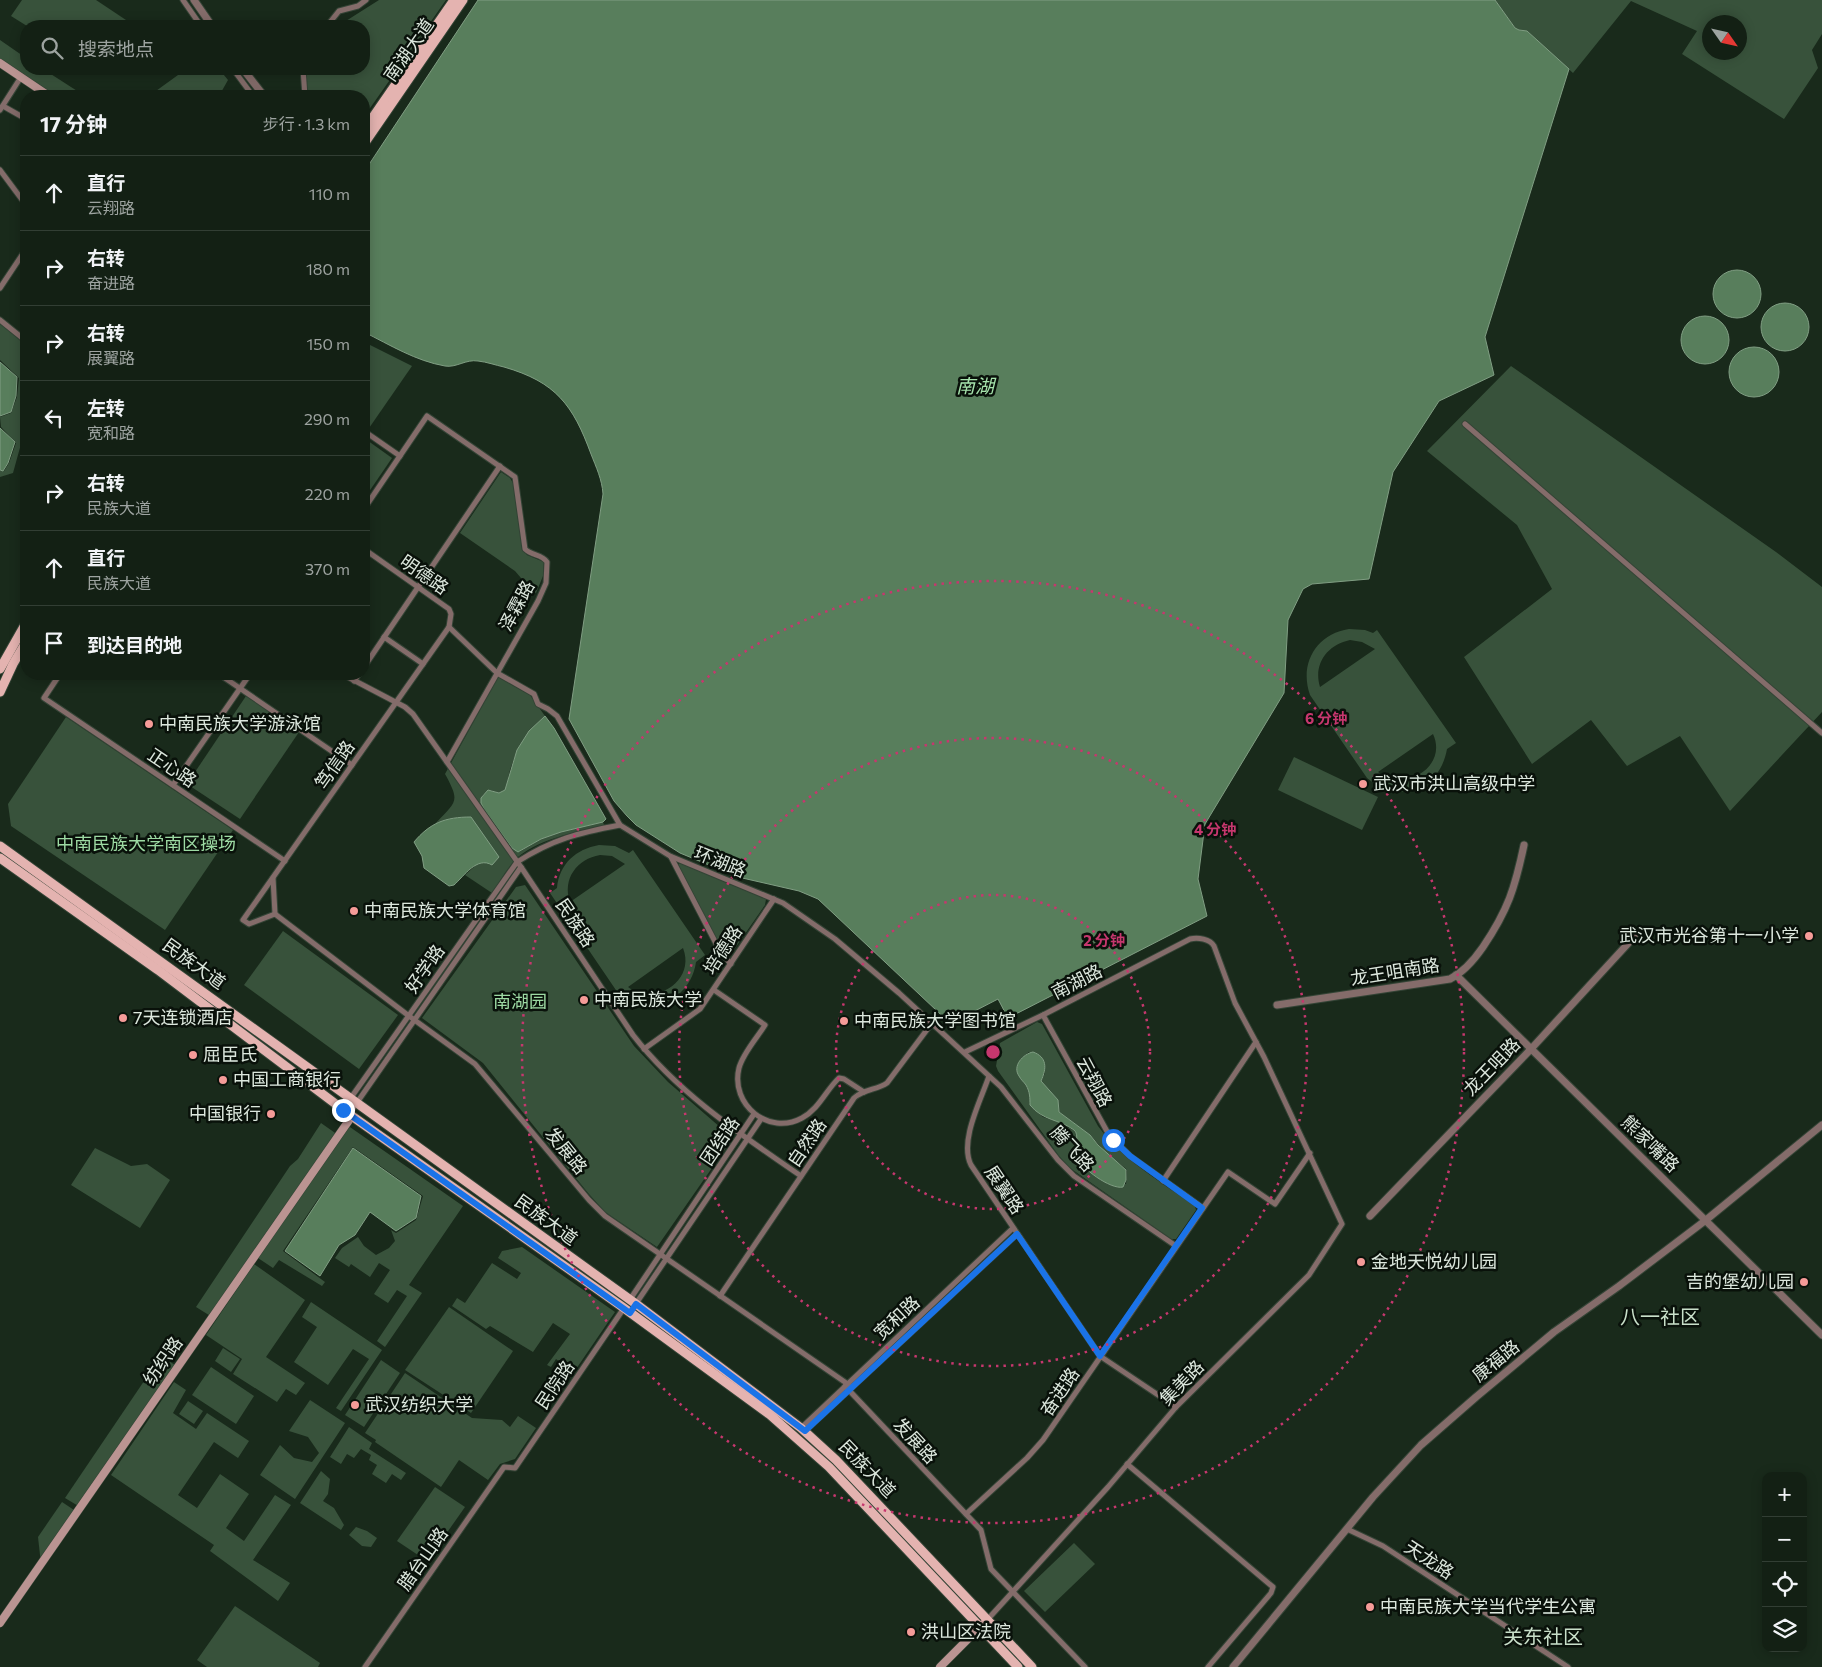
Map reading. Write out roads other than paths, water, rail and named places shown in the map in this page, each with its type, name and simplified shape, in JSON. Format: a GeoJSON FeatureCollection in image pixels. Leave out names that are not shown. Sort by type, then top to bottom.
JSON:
{"type":"FeatureCollection","features":[{"type":"Feature","properties":{"kind":"main road","name":"南湖大道"},"geometry":{"type":"LineString","coordinates":[[370,121],[454,0]]}},
{"type":"Feature","properties":{"kind":"main road","name":"南湖大道"},"geometry":{"type":"LineString","coordinates":[[370,135],[463,0]]}},
{"type":"Feature","properties":{"kind":"main road"},"geometry":{"type":"LineString","coordinates":[[0,63],[40,90]]}},
{"type":"Feature","properties":{"kind":"main road"},"geometry":{"type":"LineString","coordinates":[[0,668],[20,633]]}},
{"type":"Feature","properties":{"kind":"main road"},"geometry":{"type":"LineString","coordinates":[[0,692],[20,652]]}},
{"type":"Feature","properties":{"kind":"main road","name":"民族大道"},"geometry":{"type":"LineString","coordinates":[[0,846],[632,1302],[803,1430],[836,1460],[1032,1667]]}},
{"type":"Feature","properties":{"kind":"main road","name":"民族大道"},"geometry":{"type":"LineString","coordinates":[[0,858],[158,970],[348,1113],[742,1394],[815,1453],[879,1518],[1018,1667]]}},
{"type":"Feature","properties":{"kind":"main road","name":"纺织路"},"geometry":{"type":"LineString","coordinates":[[0,1623],[348,1113]]}},
{"type":"Feature","properties":{"kind":"main road"},"geometry":{"type":"LineString","coordinates":[[940,1667],[988,1619]]}},
{"type":"Feature","properties":{"kind":"street"},"geometry":{"type":"LineString","coordinates":[[183,0],[196,20]]}},
{"type":"Feature","properties":{"kind":"street"},"geometry":{"type":"LineString","coordinates":[[194,0],[208,20]]}},
{"type":"Feature","properties":{"kind":"street"},"geometry":{"type":"LineString","coordinates":[[332,20],[339,11],[358,6],[366,0]]}},
{"type":"Feature","properties":{"kind":"street"},"geometry":{"type":"LineString","coordinates":[[237,75],[249,90]]}},
{"type":"Feature","properties":{"kind":"street"},"geometry":{"type":"LineString","coordinates":[[248,75],[259,90]]}},
{"type":"Feature","properties":{"kind":"street"},"geometry":{"type":"LineString","coordinates":[[303,75],[305,90]]}},
{"type":"Feature","properties":{"kind":"street"},"geometry":{"type":"LineString","coordinates":[[20,77],[2,108],[20,116]]}},
{"type":"Feature","properties":{"kind":"street"},"geometry":{"type":"LineString","coordinates":[[0,170],[20,197]]}},
{"type":"Feature","properties":{"kind":"street"},"geometry":{"type":"LineString","coordinates":[[0,288],[20,258]]}},
{"type":"Feature","properties":{"kind":"street"},"geometry":{"type":"LineString","coordinates":[[0,320],[20,336]]}},
{"type":"Feature","properties":{"kind":"street","name":"泽霖路"},"geometry":{"type":"LineString","coordinates":[[400,456],[428,416],[500,466],[516,479],[525,549],[530,554],[546,560],[547,577],[538,601],[447,762]]}},
{"type":"Feature","properties":{"kind":"street"},"geometry":{"type":"LineString","coordinates":[[1464,424],[1822,734]]}},
{"type":"Feature","properties":{"kind":"street"},"geometry":{"type":"LineString","coordinates":[[370,435],[400,456],[370,500]]}},
{"type":"Feature","properties":{"kind":"street"},"geometry":{"type":"LineString","coordinates":[[370,658],[500,466]]}},
{"type":"Feature","properties":{"kind":"street","name":"明德路"},"geometry":{"type":"LineString","coordinates":[[370,553],[449,609],[451,614],[450,627],[497,673]]}},
{"type":"Feature","properties":{"kind":"street","name":"笃信路"},"geometry":{"type":"LineString","coordinates":[[275,914],[249,924],[243,920],[450,627]]}},
{"type":"Feature","properties":{"kind":"street"},"geometry":{"type":"LineString","coordinates":[[384,637],[423,664]]}},
{"type":"Feature","properties":{"kind":"street","name":"环湖路"},"geometry":{"type":"LineString","coordinates":[[497,673],[534,694],[538,704],[551,711],[558,718],[620,826],[670,856],[774,898],[801,914],[835,939],[965,1052]]}},
{"type":"Feature","properties":{"kind":"street","name":"正心路"},"geometry":{"type":"LineString","coordinates":[[56,680],[44,698],[285,860]]}},
{"type":"Feature","properties":{"kind":"street"},"geometry":{"type":"LineString","coordinates":[[228,680],[352,765]]}},
{"type":"Feature","properties":{"kind":"street"},"geometry":{"type":"LineString","coordinates":[[173,785],[246,680]]}},
{"type":"Feature","properties":{"kind":"street","name":"民族路"},"geometry":{"type":"LineString","coordinates":[[354,681],[396,702],[411,712],[519,865],[644,1049],[661,1069],[693,1098],[747,1139],[801,1176]]}},
{"type":"Feature","properties":{"kind":"street","name":"好学路"},"geometry":{"type":"LineString","coordinates":[[348,1113],[353,1101],[409,1016],[519,865],[536,850],[567,836],[620,826]]}},
{"type":"Feature","properties":{"kind":"street","name":"龙王咀南路"},"geometry":{"type":"LineString","coordinates":[[1277,1005],[1456,976],[1475,957],[1503,915],[1514,885],[1524,844]]}},
{"type":"Feature","properties":{"kind":"street"},"geometry":{"type":"LineString","coordinates":[[670,856],[722,953],[731,964]]}},
{"type":"Feature","properties":{"kind":"street","name":"好学路"},"geometry":{"type":"LineString","coordinates":[[353,1101],[414,1020],[519,865]]}},
{"type":"Feature","properties":{"kind":"street"},"geometry":{"type":"LineString","coordinates":[[273,878],[275,914]]}},
{"type":"Feature","properties":{"kind":"street","name":"培德路"},"geometry":{"type":"LineString","coordinates":[[644,1049],[694,1015],[714,990],[774,898]]}},
{"type":"Feature","properties":{"kind":"street","name":"发展路"},"geometry":{"type":"LineString","coordinates":[[275,914],[414,1020],[469,1058],[598,1210],[849,1387],[981,1530],[991,1569],[1085,1667]]}},
{"type":"Feature","properties":{"kind":"street","name":"龙王咀路"},"geometry":{"type":"LineString","coordinates":[[1370,1216],[1634,937]]}},
{"type":"Feature","properties":{"kind":"street","name":"南湖路"},"geometry":{"type":"LineString","coordinates":[[965,1052],[1043,1015],[1190,939],[1196,938],[1210,941],[1213,944],[1235,1003],[1310,1153]]}},
{"type":"Feature","properties":{"kind":"street","name":"熊家嘴路"},"geometry":{"type":"LineString","coordinates":[[1456,976],[1822,1335]]}},
{"type":"Feature","properties":{"kind":"street"},"geometry":{"type":"LineString","coordinates":[[714,990],[765,1025],[742,1061],[738,1075],[742,1095],[754,1114]]}},
{"type":"Feature","properties":{"kind":"street","name":"云翔路"},"geometry":{"type":"LineString","coordinates":[[1043,1015],[1100,1122],[1109,1135],[1124,1151],[1202,1208]]}},
{"type":"Feature","properties":{"kind":"street","name":"自然路"},"geometry":{"type":"LineString","coordinates":[[720,1296],[854,1098],[887,1083],[932,1023]]}},
{"type":"Feature","properties":{"kind":"street"},"geometry":{"type":"LineString","coordinates":[[1163,1180],[1256,1042]]}},
{"type":"Feature","properties":{"kind":"street","name":"腾飞路"},"geometry":{"type":"LineString","coordinates":[[965,1052],[1007,1094],[1058,1160],[1074,1176],[1176,1246]]}},
{"type":"Feature","properties":{"kind":"street","name":"展翼路"},"geometry":{"type":"LineString","coordinates":[[989,1076],[969,1134],[968,1158],[973,1169],[1100,1356],[1176,1407]]}},
{"type":"Feature","properties":{"kind":"street"},"geometry":{"type":"LineString","coordinates":[[761,1119],[782,1123],[803,1118],[816,1106],[839,1078],[844,1079],[864,1092]]}},
{"type":"Feature","properties":{"kind":"street","name":"团结路"},"geometry":{"type":"LineString","coordinates":[[627,1311],[632,1302],[660,1254],[754,1114],[761,1119],[666,1259],[632,1302]]}},
{"type":"Feature","properties":{"kind":"street","name":"康福路"},"geometry":{"type":"LineString","coordinates":[[1233,1667],[1373,1497],[1422,1445],[1476,1396],[1554,1332],[1619,1286],[1706,1220],[1822,1125]]}},
{"type":"Feature","properties":{"kind":"street","name":"奋进路"},"geometry":{"type":"LineString","coordinates":[[966,1514],[1027,1458],[1043,1440],[1228,1172],[1275,1204],[1310,1153]]}},
{"type":"Feature","properties":{"kind":"street","name":"集美路"},"geometry":{"type":"LineString","coordinates":[[988,1619],[1108,1487],[1176,1407],[1309,1275],[1342,1224],[1310,1153]]}},
{"type":"Feature","properties":{"kind":"street","name":"宽和路"},"geometry":{"type":"LineString","coordinates":[[849,1387],[1013,1228]]}},
{"type":"Feature","properties":{"kind":"street","name":"宽和路"},"geometry":{"type":"LineString","coordinates":[[803,1430],[1017,1234]]}},
{"type":"Feature","properties":{"kind":"street","name":"民院路"},"geometry":{"type":"LineString","coordinates":[[504,1467],[514,1468],[627,1311]]}},
{"type":"Feature","properties":{"kind":"street"},"geometry":{"type":"LineString","coordinates":[[1127,1464],[1273,1587],[1271,1593],[1208,1667]]}},
{"type":"Feature","properties":{"kind":"street","name":"腊台山路"},"geometry":{"type":"LineString","coordinates":[[365,1667],[504,1467]]}},
{"type":"Feature","properties":{"kind":"street","name":"天龙路"},"geometry":{"type":"LineString","coordinates":[[1348,1529],[1383,1546],[1568,1667]]}},
{"type":"Feature","properties":{"kind":"water","name":"南湖"},"geometry":{"type":"Polygon","coordinates":[[[478,0],[1495,0],[1515,28],[1527,31],[1569,69],[1485,337],[1494,375],[1439,401],[1393,472],[1369,579],[1312,584],[1303,589],[1288,620],[1284,693],[1205,824],[1198,879],[1207,916],[1008,1018],[998,999],[969,1014],[970,1017],[953,1026],[818,899],[799,891],[738,877],[680,853],[636,825],[614,801],[569,719],[603,494],[599,473],[577,422],[569,409],[550,388],[537,380],[504,367],[478,361],[469,361],[453,366],[434,364],[403,352],[370,335],[370,163],[478,0]]]}},
{"type":"Feature","properties":{"kind":"water"},"geometry":{"type":"Polygon","coordinates":[[[1732,270],[1742,270],[1751,274],[1757,280],[1760,285],[1760,303],[1751,314],[1742,318],[1732,318],[1723,314],[1717,308],[1713,299],[1713,289],[1717,280],[1723,274],[1732,270]]]}},
{"type":"Feature","properties":{"kind":"water"},"geometry":{"type":"Polygon","coordinates":[[[1785,303],[1794,305],[1802,310],[1807,318],[1809,327],[1807,336],[1802,344],[1794,349],[1785,351],[1776,349],[1768,344],[1763,336],[1761,327],[1763,318],[1768,310],[1776,305],[1785,303]]]}},
{"type":"Feature","properties":{"kind":"water"},"geometry":{"type":"Polygon","coordinates":[[[1700,316],[1710,316],[1719,320],[1725,326],[1728,331],[1728,349],[1719,360],[1710,364],[1700,364],[1691,360],[1685,354],[1681,345],[1681,335],[1685,326],[1691,320],[1700,316]]]}},
{"type":"Feature","properties":{"kind":"water"},"geometry":{"type":"Polygon","coordinates":[[[1754,347],[1768,351],[1775,358],[1779,372],[1775,386],[1768,393],[1754,397],[1740,393],[1733,386],[1729,372],[1733,358],[1740,351],[1754,347]]]}},
{"type":"Feature","properties":{"kind":"water"},"geometry":{"type":"Polygon","coordinates":[[[0,362],[17,377],[16,396],[11,412],[0,416],[0,362]]]}},
{"type":"Feature","properties":{"kind":"water"},"geometry":{"type":"Polygon","coordinates":[[[0,428],[15,442],[8,463],[3,471],[0,470],[0,428]]]}},
{"type":"Feature","properties":{"kind":"water"},"geometry":{"type":"Polygon","coordinates":[[[545,716],[554,728],[606,819],[603,822],[541,839],[518,852],[512,848],[484,809],[481,798],[488,790],[499,793],[505,790],[517,750],[529,731],[545,716]]]}},
{"type":"Feature","properties":{"kind":"water"},"geometry":{"type":"Polygon","coordinates":[[[471,817],[499,857],[492,865],[481,863],[476,865],[466,872],[454,885],[449,886],[424,868],[422,856],[414,842],[426,830],[439,822],[453,818],[471,817]]]}},
{"type":"Feature","properties":{"kind":"water"},"geometry":{"type":"Polygon","coordinates":[[[1033,1052],[1038,1054],[1043,1060],[1045,1067],[1041,1081],[1058,1100],[1059,1112],[1090,1135],[1098,1145],[1126,1170],[1126,1180],[1123,1187],[1104,1182],[1090,1172],[1079,1161],[1077,1156],[1076,1132],[1068,1126],[1040,1114],[1030,1105],[1028,1090],[1017,1072],[1017,1068],[1022,1058],[1033,1052]]]}},
{"type":"Feature","properties":{"kind":"water"},"geometry":{"type":"Polygon","coordinates":[[[353,1148],[421,1196],[416,1218],[396,1231],[370,1212],[355,1235],[339,1245],[320,1276],[285,1251],[353,1148]]]}},
{"type":"Feature","properties":{"kind":"place","name":"中南民族大学游泳馆"},"geometry":{"type":"Point","coordinates":[149,724]}},
{"type":"Feature","properties":{"kind":"place","name":"武汉市洪山高级中学"},"geometry":{"type":"Point","coordinates":[1363,784]}},
{"type":"Feature","properties":{"kind":"place","name":"中南民族大学体育馆"},"geometry":{"type":"Point","coordinates":[354,911]}},
{"type":"Feature","properties":{"kind":"place","name":"武汉市光谷第十一小学"},"geometry":{"type":"Point","coordinates":[1809,936]}},
{"type":"Feature","properties":{"kind":"place","name":"中南民族大学"},"geometry":{"type":"Point","coordinates":[584,1000]}},
{"type":"Feature","properties":{"kind":"place","name":"7天连锁酒店"},"geometry":{"type":"Point","coordinates":[123,1018]}},
{"type":"Feature","properties":{"kind":"place","name":"中南民族大学图书馆"},"geometry":{"type":"Point","coordinates":[844,1021]}},
{"type":"Feature","properties":{"kind":"place","name":"屈臣氏"},"geometry":{"type":"Point","coordinates":[193,1055]}},
{"type":"Feature","properties":{"kind":"place","name":"中国工商银行"},"geometry":{"type":"Point","coordinates":[223,1080]}},
{"type":"Feature","properties":{"kind":"place","name":"中国银行"},"geometry":{"type":"Point","coordinates":[271,1114]}},
{"type":"Feature","properties":{"kind":"place","name":"金地天悦幼儿园"},"geometry":{"type":"Point","coordinates":[1361,1262]}},
{"type":"Feature","properties":{"kind":"place","name":"吉的堡幼儿园"},"geometry":{"type":"Point","coordinates":[1804,1282]}},
{"type":"Feature","properties":{"kind":"place","name":"武汉纺织大学"},"geometry":{"type":"Point","coordinates":[355,1405]}},
{"type":"Feature","properties":{"kind":"place","name":"中南民族大学当代学生公寓"},"geometry":{"type":"Point","coordinates":[1370,1607]}},
{"type":"Feature","properties":{"kind":"place","name":"洪山区法院"},"geometry":{"type":"Point","coordinates":[911,1632]}},
{"type":"Feature","properties":{"kind":"district","name":"八一社区"},"geometry":{"type":"Point","coordinates":[1660,1317]}},
{"type":"Feature","properties":{"kind":"district","name":"关东社区"},"geometry":{"type":"Point","coordinates":[1543,1637]}},
{"type":"Feature","properties":{"kind":"park label","name":"中南民族大学南区操场"},"geometry":{"type":"Point","coordinates":[146,844]}},
{"type":"Feature","properties":{"kind":"park label","name":"南湖园"},"geometry":{"type":"Point","coordinates":[520,1002]}}]}
